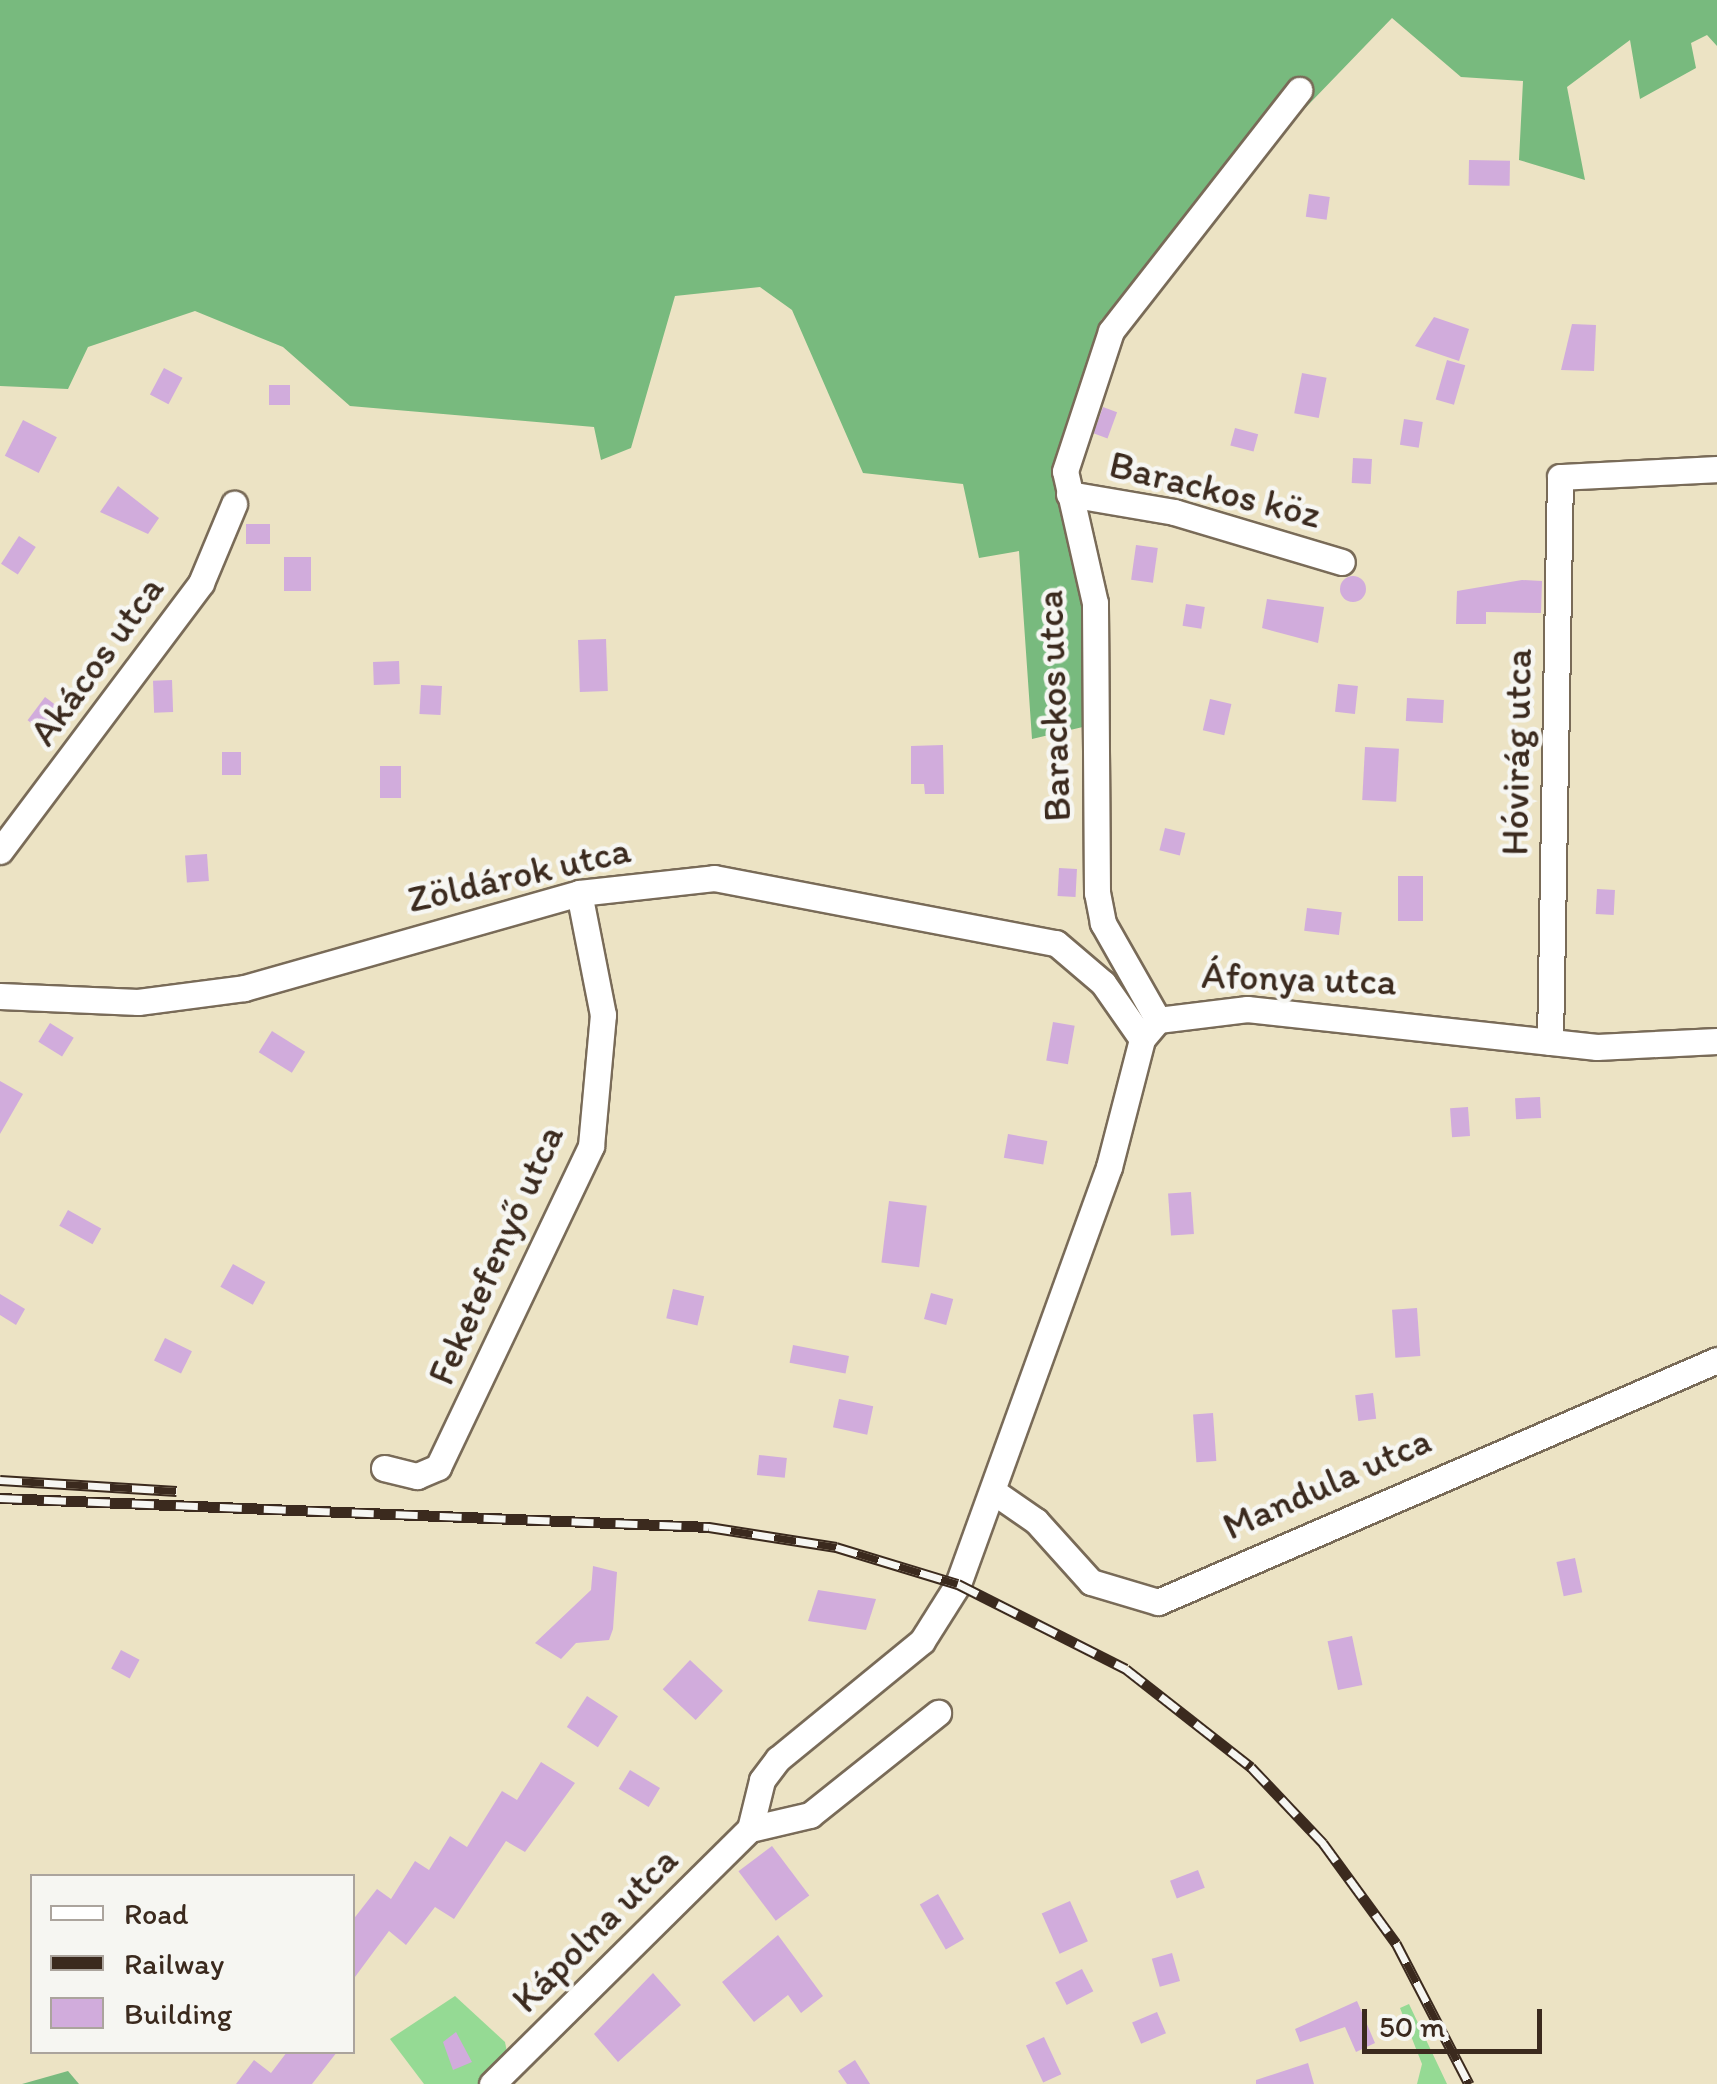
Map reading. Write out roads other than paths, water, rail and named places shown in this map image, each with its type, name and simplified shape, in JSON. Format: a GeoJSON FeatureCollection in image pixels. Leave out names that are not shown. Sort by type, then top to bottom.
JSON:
{"type":"FeatureCollection","features":[{"type":"Feature","properties":{"kind":"street","name":"Barackos utca"},"geometry":{"type":"LineString","coordinates":[[1150,1029],[1103,923],[1097,893],[1096,603],[1069,494],[1079,405],[1110,331],[1299,90]]}},
{"type":"Feature","properties":{"kind":"street","name":"Hóvirág utca"},"geometry":{"type":"LineString","coordinates":[[1550,1042],[1560,476],[1571,470],[1717,468]]}},
{"type":"Feature","properties":{"kind":"street","name":"Barackos köz"},"geometry":{"type":"LineString","coordinates":[[1069,494],[1174,512],[1342,562]]}},
{"type":"Feature","properties":{"kind":"street","name":"Akácos utca"},"geometry":{"type":"LineString","coordinates":[[1,846],[201,583],[234,504]]}},
{"type":"Feature","properties":{"kind":"street","name":"Zöldárok utca"},"geometry":{"type":"LineString","coordinates":[[0,996],[138,1002],[244,988],[626,882],[750,881],[1056,944],[1150,1029]]}},
{"type":"Feature","properties":{"kind":"street","name":"Feketefenyő utca"},"geometry":{"type":"LineString","coordinates":[[384,1468],[418,1476],[438,1467],[590,1146],[603,1016],[578,893]]}},
{"type":"Feature","properties":{"kind":"street","name":"Áfonya utca"},"geometry":{"type":"LineString","coordinates":[[1150,1029],[1228,1009],[1462,1027],[1550,1042]]}},
{"type":"Feature","properties":{"kind":"street"},"geometry":{"type":"LineString","coordinates":[[938,1712],[810,1814],[783,1828],[750,1829],[762,1780],[778,1759],[922,1641],[958,1584],[1109,1167],[1150,1029]]}},
{"type":"Feature","properties":{"kind":"street"},"geometry":{"type":"LineString","coordinates":[[1550,1042],[1717,1041]]}},
{"type":"Feature","properties":{"kind":"street","name":"Mandula utca"},"geometry":{"type":"LineString","coordinates":[[994,1492],[1036,1521],[1090,1582],[1158,1602],[1717,1360]]}},
{"type":"Feature","properties":{"kind":"street","name":"Kápolna utca"},"geometry":{"type":"LineString","coordinates":[[492,2084],[750,1829]]}},
{"type":"Feature","properties":{"kind":"railway"},"geometry":{"type":"LineString","coordinates":[[0,1480],[177,1491]]}},
{"type":"Feature","properties":{"kind":"railway"},"geometry":{"type":"LineString","coordinates":[[0,1498],[709,1527],[836,1547],[958,1584],[1126,1669],[1251,1767],[1323,1843],[1396,1943],[1469,2084]]}}]}
